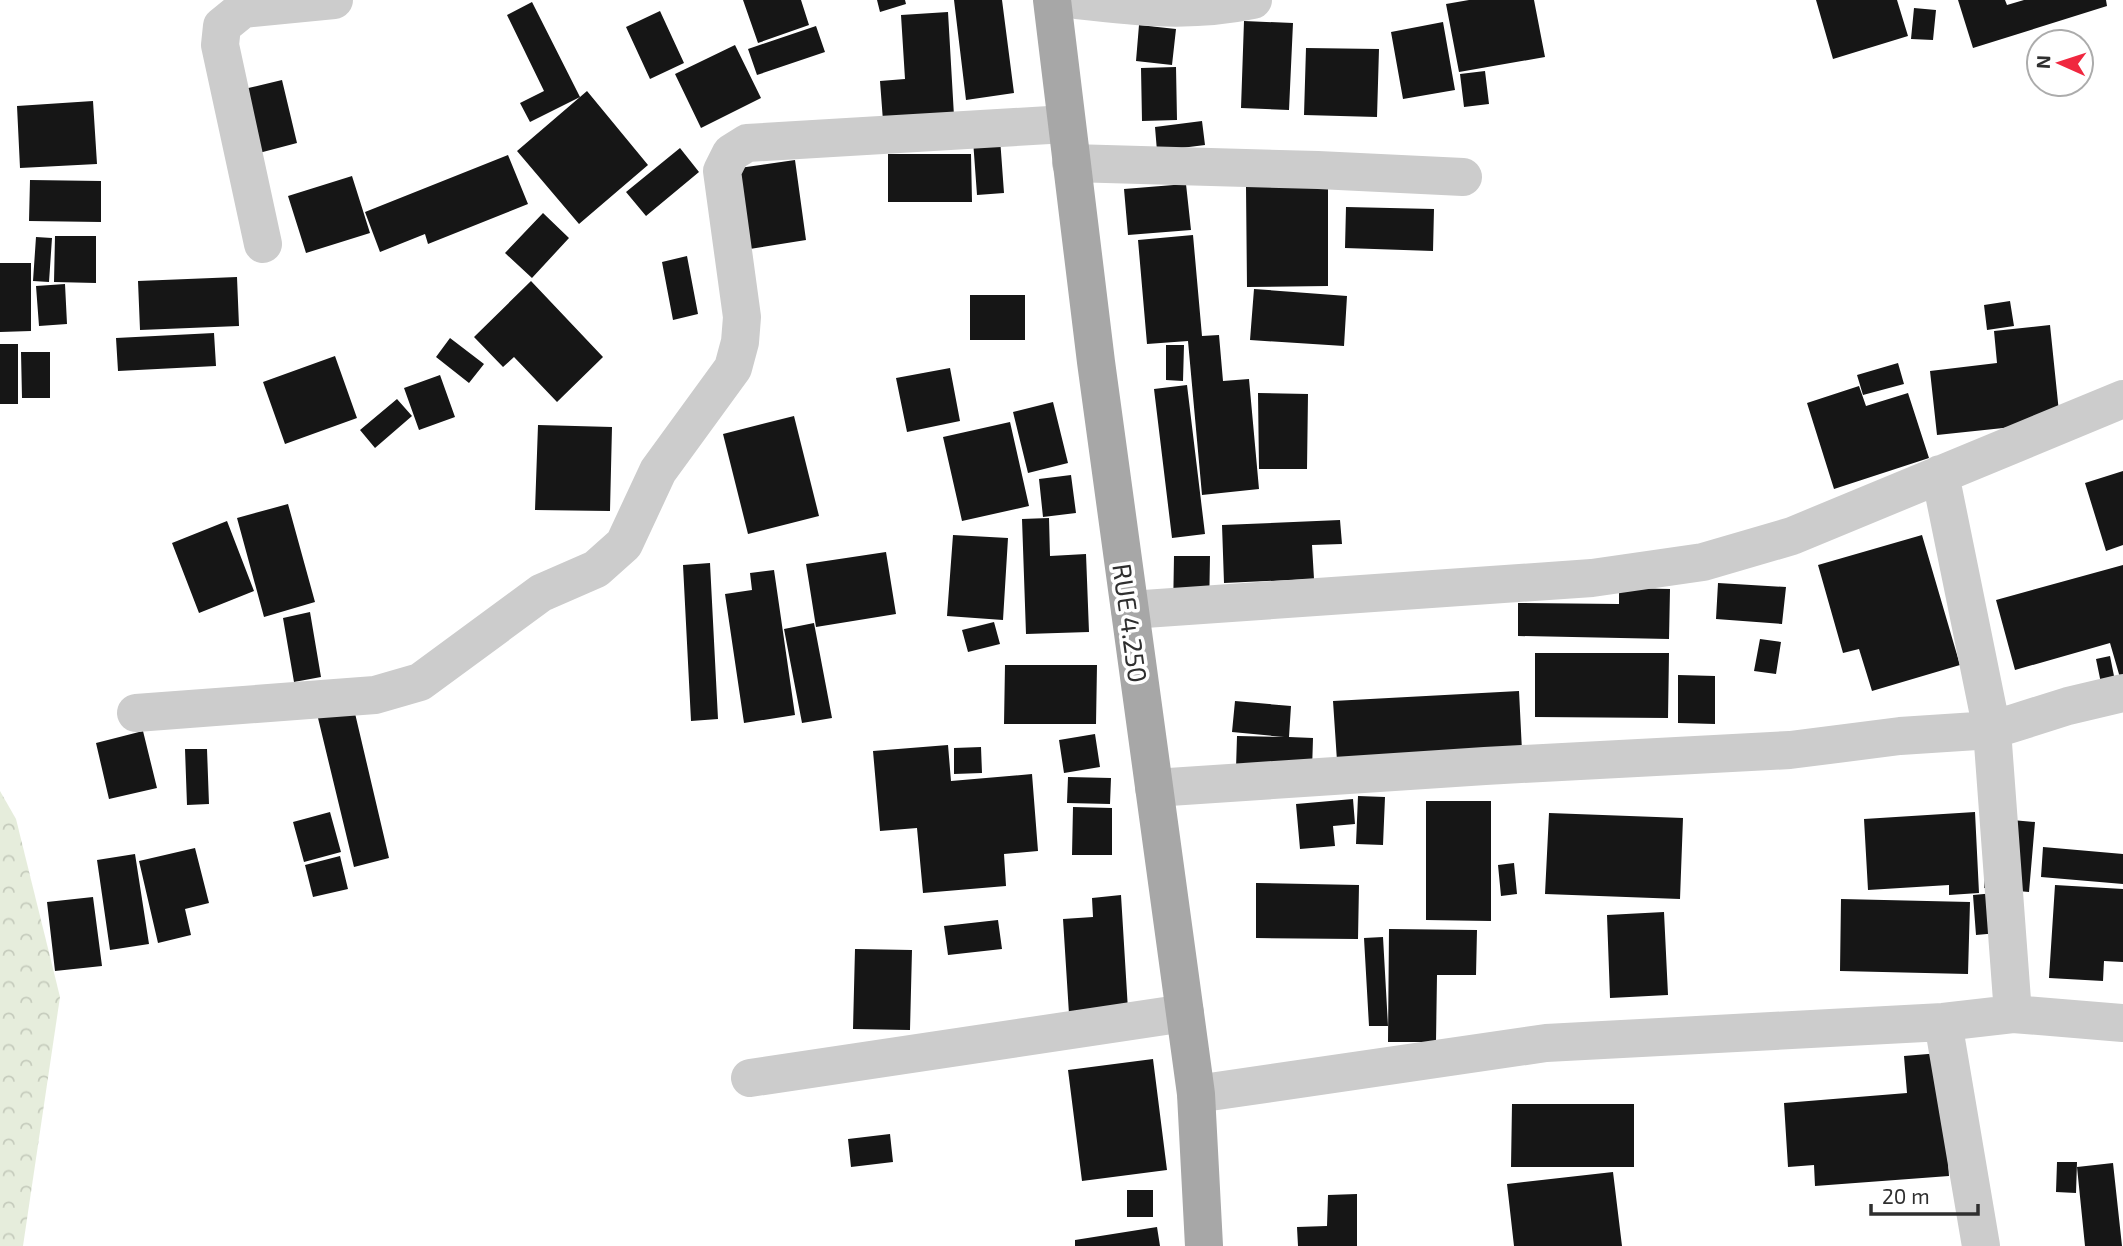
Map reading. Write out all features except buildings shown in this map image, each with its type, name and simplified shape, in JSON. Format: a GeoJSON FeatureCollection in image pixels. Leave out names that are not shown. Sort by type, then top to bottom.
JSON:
{"type":"FeatureCollection","features":[{"type":"Feature","properties":{"kind":"main road","name":"RUE 4.250"},"geometry":{"type":"LineString","coordinates":[[1052,0],[1071,163],[1196,1094],[1204,1246]]}},
{"type":"Feature","properties":{"kind":"street"},"geometry":{"type":"LineString","coordinates":[[264,244],[220,45],[222,26],[243,9],[334,0]]}},
{"type":"Feature","properties":{"kind":"street"},"geometry":{"type":"LineString","coordinates":[[1077,0],[1154,9],[1209,8],[1253,0]]}},
{"type":"Feature","properties":{"kind":"street"},"geometry":{"type":"LineString","coordinates":[[136,713],[375,695],[420,682],[541,593],[596,569],[624,544],[659,471],[733,368],[740,342],[742,317],[722,171],[731,153],[747,143],[1066,124]]}},
{"type":"Feature","properties":{"kind":"street"},"geometry":{"type":"LineString","coordinates":[[1071,163],[1463,177]]}},
{"type":"Feature","properties":{"kind":"street"},"geometry":{"type":"LineString","coordinates":[[1130,610],[1592,578],[1703,562],[1792,536],[2123,399]]}},
{"type":"Feature","properties":{"kind":"street"},"geometry":{"type":"LineString","coordinates":[[1940,474],[1992,730],[2013,1014]]}},
{"type":"Feature","properties":{"kind":"street"},"geometry":{"type":"LineString","coordinates":[[1154,788],[1485,766],[1790,750],[1900,736],[1992,730],[2068,706],[2123,693]]}},
{"type":"Feature","properties":{"kind":"street"},"geometry":{"type":"LineString","coordinates":[[750,1078],[1185,1013]]}},
{"type":"Feature","properties":{"kind":"street"},"geometry":{"type":"LineString","coordinates":[[1196,1094],[1546,1043],[1943,1022],[2013,1014],[2123,1023]]}},
{"type":"Feature","properties":{"kind":"street"},"geometry":{"type":"LineString","coordinates":[[1943,1022],[1981,1246]]}},
{"type":"Feature","properties":{"kind":"green space"},"geometry":{"type":"Polygon","coordinates":[[[0,791],[16,819],[60,997],[23,1246],[0,1246],[0,791]]]}}]}
